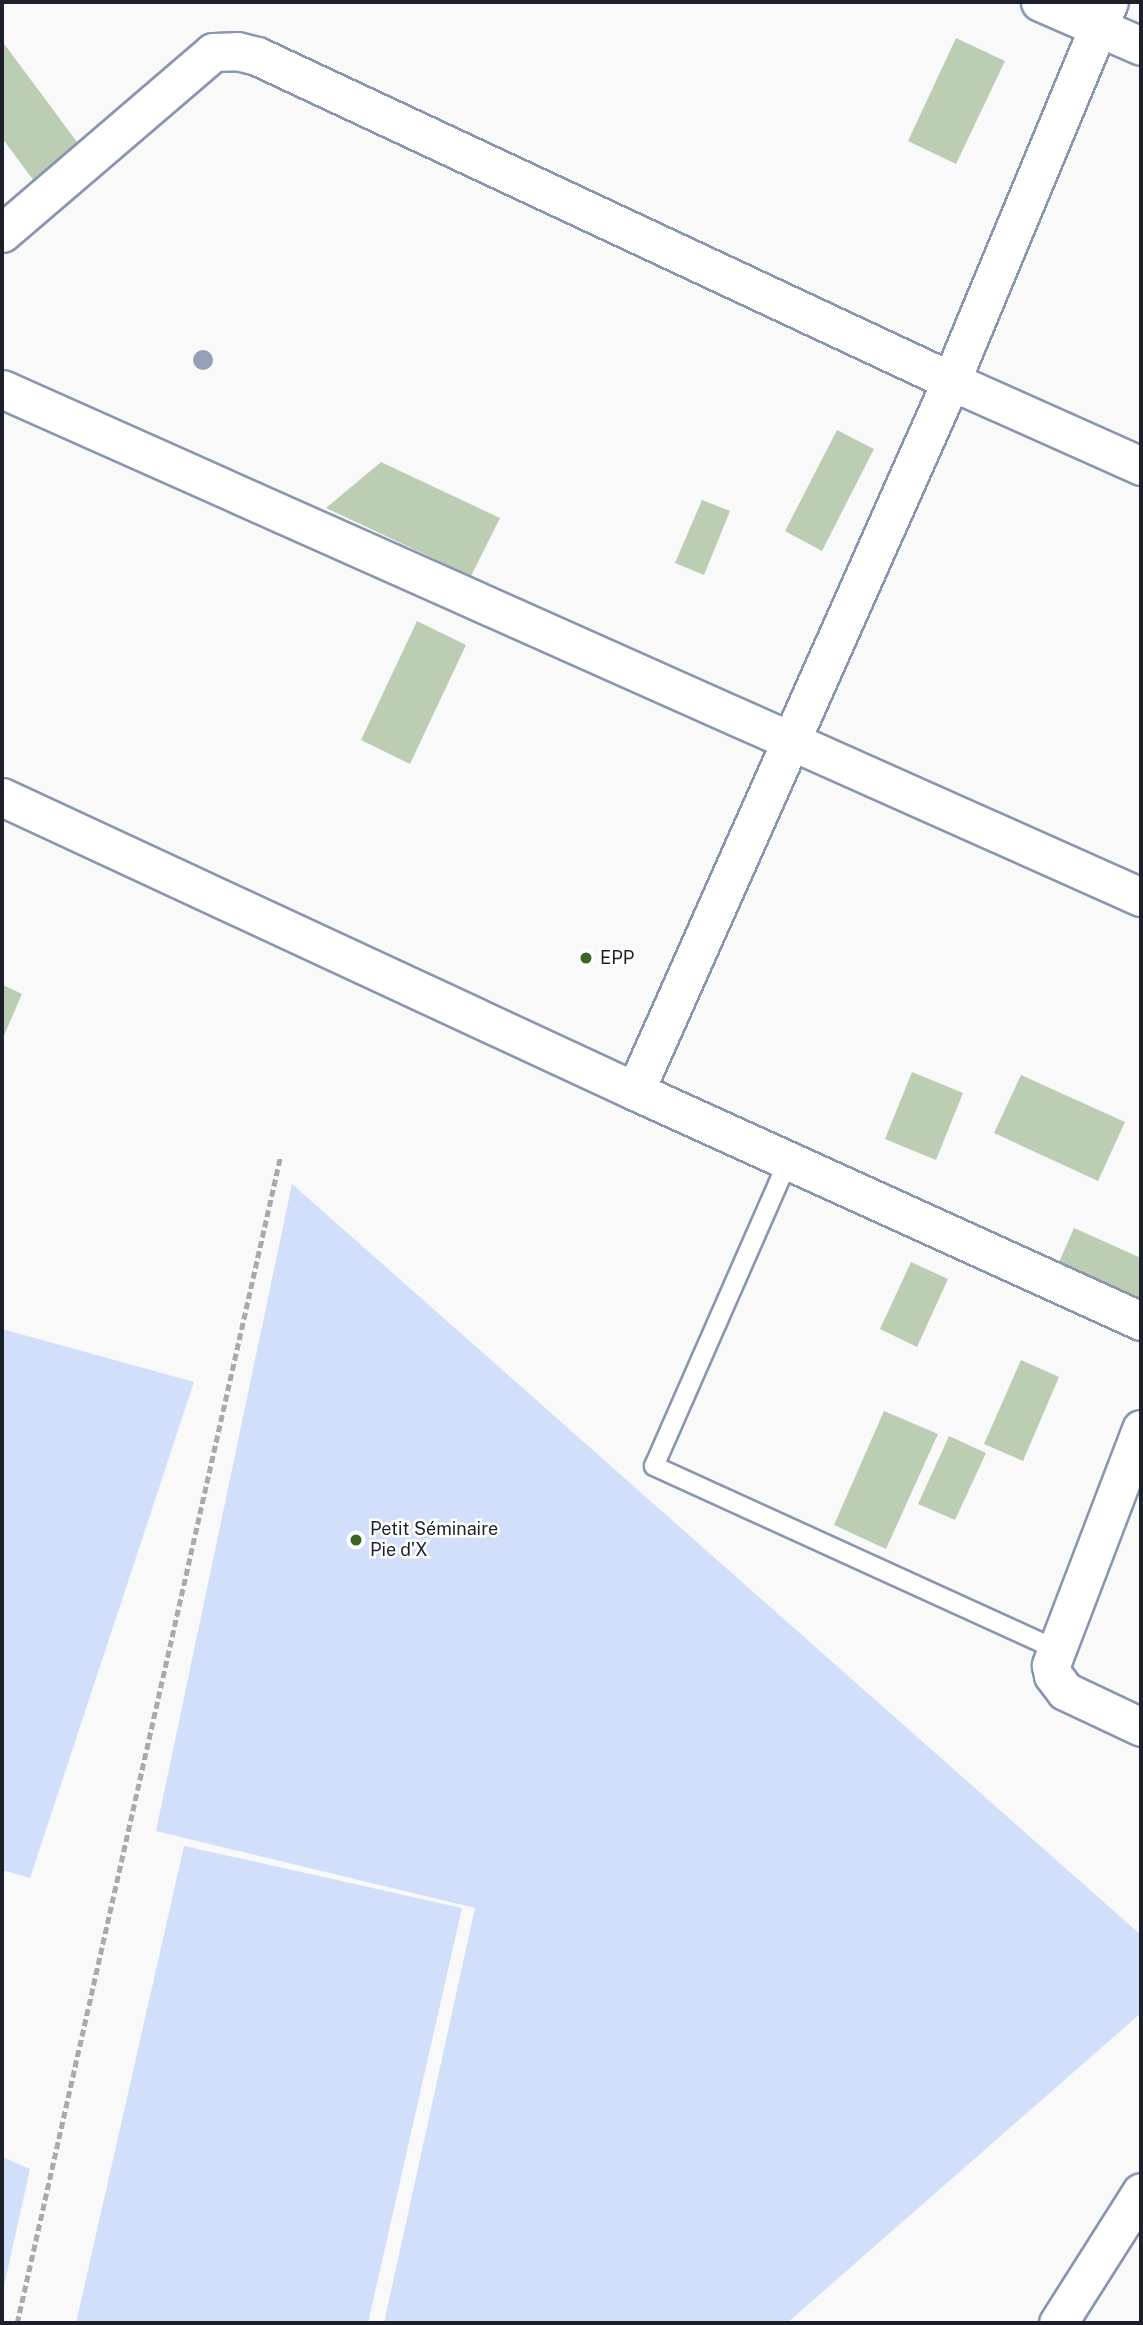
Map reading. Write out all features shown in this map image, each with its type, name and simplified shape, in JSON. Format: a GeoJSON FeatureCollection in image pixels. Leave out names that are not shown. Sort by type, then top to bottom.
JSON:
{"type":"FeatureCollection","features":[{"type":"Feature","properties":{"kind":"street"},"geometry":{"type":"LineString","coordinates":[[1040,2],[1103,14],[1141,46]]}},
{"type":"Feature","properties":{"kind":"street"},"geometry":{"type":"LineString","coordinates":[[635,1091],[951,381],[1103,14]]}},
{"type":"Feature","properties":{"kind":"street"},"geometry":{"type":"LineString","coordinates":[[2,233],[213,52],[237,51],[257,55],[951,381],[1141,467]]}},
{"type":"Feature","properties":{"kind":"street"},"geometry":{"type":"LineString","coordinates":[[2,389],[1141,897]]}},
{"type":"Feature","properties":{"kind":"street"},"geometry":{"type":"LineString","coordinates":[[2,797],[635,1091],[1141,1321]]}},
{"type":"Feature","properties":{"kind":"street"},"geometry":{"type":"LineString","coordinates":[[1141,1429],[1051,1665],[1058,1684],[1065,1691],[1141,1727]]}},
{"type":"Feature","properties":{"kind":"street"},"geometry":{"type":"LineString","coordinates":[[1058,2323],[1141,2192]]}},
{"type":"Feature","properties":{"kind":"lane"},"geometry":{"type":"LineString","coordinates":[[788,1161],[654,1466],[1057,1650]]}},
{"type":"Feature","properties":{"kind":"path"},"geometry":{"type":"LineString","coordinates":[[17,2323],[281,1158]]}},
{"type":"Feature","properties":{"kind":"shaded area"},"geometry":{"type":"Polygon","coordinates":[[[292,1184],[1141,1935],[1141,2013],[787,2323],[384,2323],[475,1908],[156,1831],[292,1184]]]}},
{"type":"Feature","properties":{"kind":"shaded area"},"geometry":{"type":"Polygon","coordinates":[[[2,1329],[194,1382],[30,1878],[2,1870],[2,1329]]]}},
{"type":"Feature","properties":{"kind":"shaded area"},"geometry":{"type":"Polygon","coordinates":[[[184,1846],[462,1908],[368,2323],[76,2323],[184,1846]]]}},
{"type":"Feature","properties":{"kind":"shaded area"},"geometry":{"type":"Polygon","coordinates":[[[2,2157],[30,2169],[2,2295],[2,2157]]]}},
{"type":"Feature","properties":{"kind":"building"},"geometry":{"type":"Polygon","coordinates":[[[956,38],[1005,61],[956,164],[908,141],[956,38]]]}},
{"type":"Feature","properties":{"kind":"building"},"geometry":{"type":"Polygon","coordinates":[[[2,41],[80,146],[34,181],[2,138],[2,41]]]}},
{"type":"Feature","properties":{"kind":"building"},"geometry":{"type":"Polygon","coordinates":[[[837,430],[874,449],[822,551],[785,531],[837,430]]]}},
{"type":"Feature","properties":{"kind":"building"},"geometry":{"type":"Polygon","coordinates":[[[381,462],[500,518],[471,576],[326,508],[381,462]]]}},
{"type":"Feature","properties":{"kind":"building"},"geometry":{"type":"Polygon","coordinates":[[[702,500],[730,511],[704,575],[675,563],[702,500]]]}},
{"type":"Feature","properties":{"kind":"building"},"geometry":{"type":"Polygon","coordinates":[[[417,621],[466,645],[410,764],[361,740],[417,621]]]}},
{"type":"Feature","properties":{"kind":"building"},"geometry":{"type":"Polygon","coordinates":[[[3,985],[22,994],[2,1040],[2,988],[3,985]]]}},
{"type":"Feature","properties":{"kind":"building"},"geometry":{"type":"Polygon","coordinates":[[[912,1072],[963,1093],[936,1160],[885,1139],[912,1072]]]}},
{"type":"Feature","properties":{"kind":"building"},"geometry":{"type":"Polygon","coordinates":[[[1021,1075],[1125,1122],[1098,1181],[994,1133],[1021,1075]]]}},
{"type":"Feature","properties":{"kind":"building"},"geometry":{"type":"Polygon","coordinates":[[[1074,1228],[1141,1258],[1141,1307],[1056,1269],[1074,1228]]]}},
{"type":"Feature","properties":{"kind":"building"},"geometry":{"type":"Polygon","coordinates":[[[911,1262],[948,1279],[917,1347],[880,1329],[911,1262]]]}},
{"type":"Feature","properties":{"kind":"building"},"geometry":{"type":"Polygon","coordinates":[[[1021,1360],[1059,1377],[1023,1461],[984,1444],[1021,1360]]]}},
{"type":"Feature","properties":{"kind":"building"},"geometry":{"type":"Polygon","coordinates":[[[884,1411],[938,1434],[886,1549],[834,1525],[884,1411]]]}},
{"type":"Feature","properties":{"kind":"building"},"geometry":{"type":"Polygon","coordinates":[[[949,1436],[986,1453],[955,1520],[918,1504],[949,1436]]]}},
{"type":"Feature","properties":{"kind":"place","name":"EPP"},"geometry":{"type":"Point","coordinates":[586,958]}},
{"type":"Feature","properties":{"kind":"place","name":"Petit Séminaire Pie d'X"},"geometry":{"type":"Point","coordinates":[356,1540]}}]}
